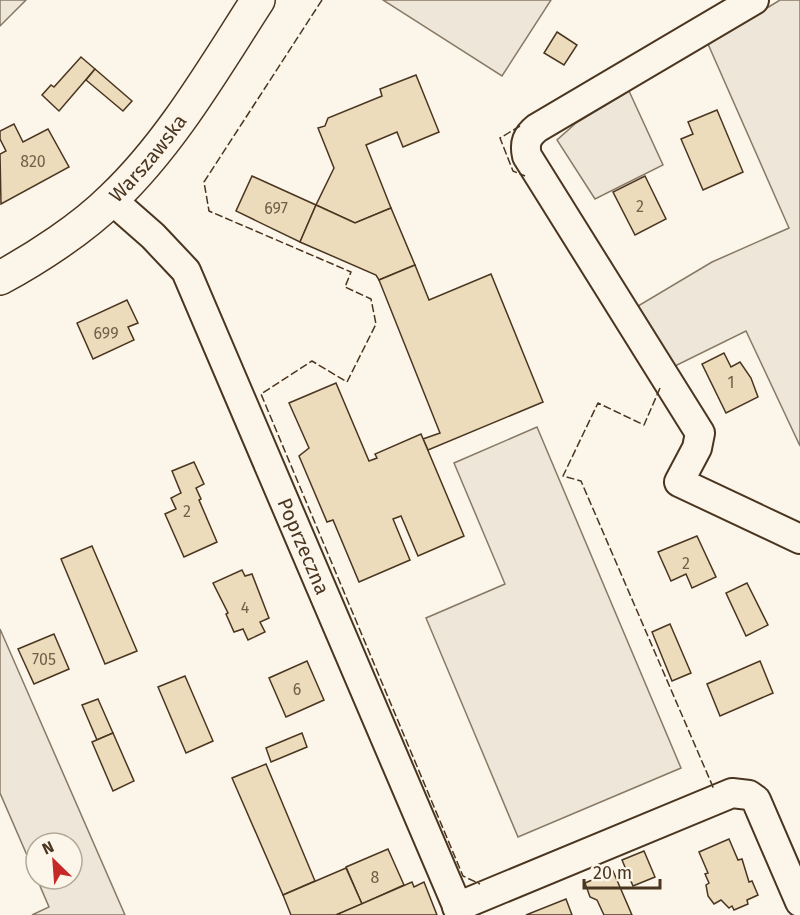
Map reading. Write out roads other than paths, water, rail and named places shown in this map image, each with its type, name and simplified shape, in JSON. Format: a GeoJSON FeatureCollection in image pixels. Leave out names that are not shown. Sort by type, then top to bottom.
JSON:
{"type":"FeatureCollection","features":[{"type":"Feature","properties":{"kind":"main road","name":"Warszawska"},"geometry":{"type":"LineString","coordinates":[[0,278],[38,256],[112,200],[158,148],[258,0]]}},
{"type":"Feature","properties":{"kind":"street"},"geometry":{"type":"LineString","coordinates":[[754,0],[537,128],[530,134],[525,146],[527,156],[700,433],[697,448],[679,482],[800,539]]}},
{"type":"Feature","properties":{"kind":"street","name":"Poprzeczna"},"geometry":{"type":"LineString","coordinates":[[112,200],[153,236],[186,271],[459,911]]}},
{"type":"Feature","properties":{"kind":"street"},"geometry":{"type":"LineString","coordinates":[[459,911],[732,793],[749,795],[756,800],[800,902]]}}]}
